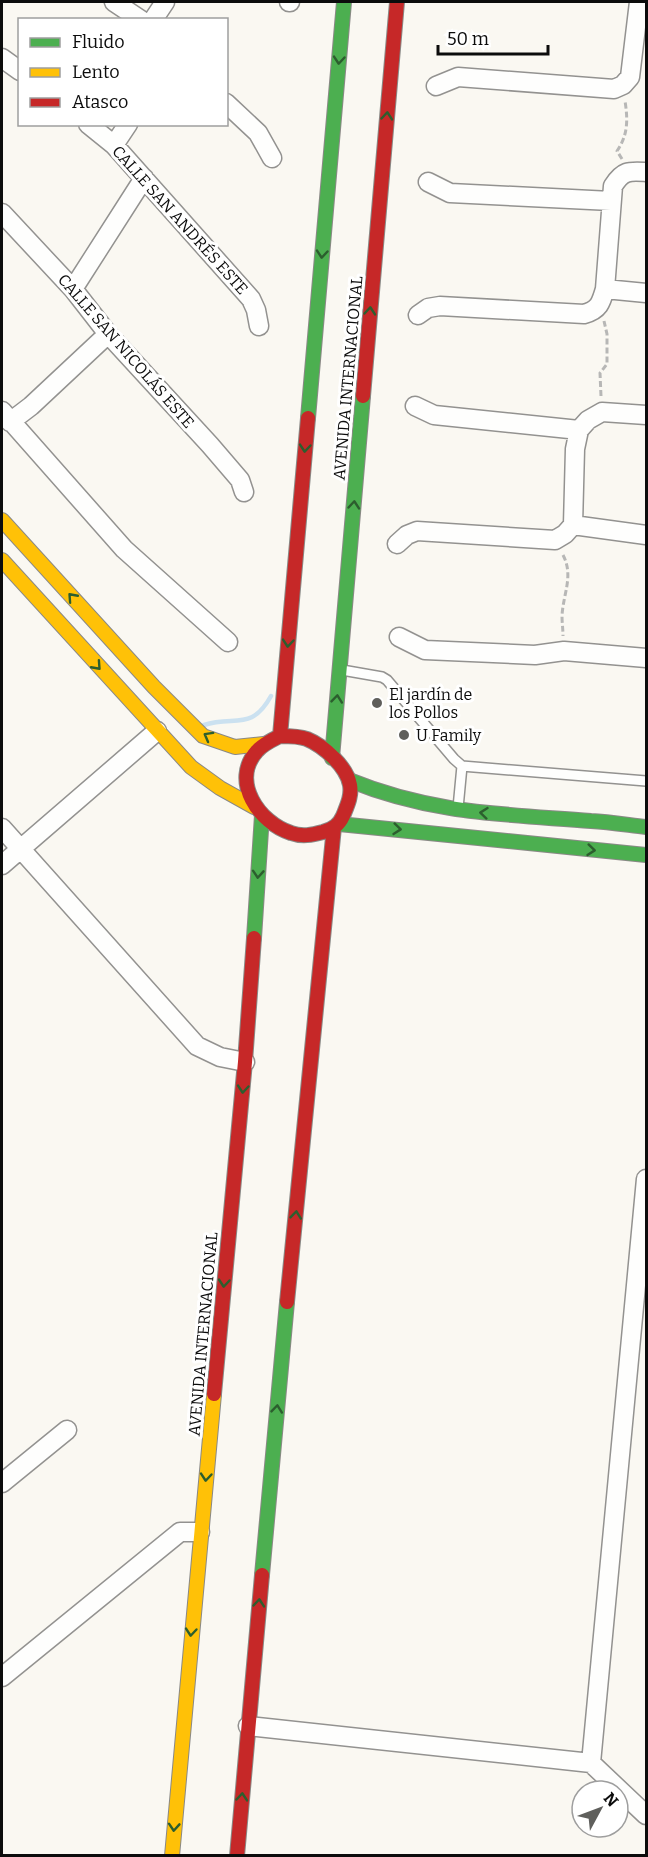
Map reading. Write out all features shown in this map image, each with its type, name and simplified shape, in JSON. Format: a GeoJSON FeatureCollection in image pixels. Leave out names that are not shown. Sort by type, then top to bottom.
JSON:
{"type":"FeatureCollection","features":[{"type":"Feature","properties":{"kind":"main road"},"geometry":{"type":"LineString","coordinates":[[280,736],[344,2]]}},
{"type":"Feature","properties":{"kind":"main road","name":"AVENIDA INTERNACIONAL"},"geometry":{"type":"LineString","coordinates":[[332,758],[397,2]]}},
{"type":"Feature","properties":{"kind":"main road"},"geometry":{"type":"LineString","coordinates":[[2,520],[154,687],[203,736],[235,747],[264,744],[280,736],[297,736],[311,741],[332,758],[349,780],[371,790],[432,807],[646,827]]}},
{"type":"Feature","properties":{"kind":"main road"},"geometry":{"type":"LineString","coordinates":[[2,560],[191,767],[258,811],[281,831],[311,836],[336,826],[646,855]]}},
{"type":"Feature","properties":{"kind":"main road"},"geometry":{"type":"LineString","coordinates":[[258,811],[247,785],[253,756],[264,744]]}},
{"type":"Feature","properties":{"kind":"main road"},"geometry":{"type":"LineString","coordinates":[[237,1856],[273,1450],[336,826],[348,806],[349,780]]}},
{"type":"Feature","properties":{"kind":"main road","name":"AVENIDA INTERNACIONAL"},"geometry":{"type":"LineString","coordinates":[[172,1856],[245,1062],[258,811]]}},
{"type":"Feature","properties":{"kind":"main road"},"geometry":{"type":"LineString","coordinates":[[505,841],[507,815]]}},
{"type":"Feature","properties":{"kind":"street"},"geometry":{"type":"LineString","coordinates":[[114,2],[138,18]]}},
{"type":"Feature","properties":{"kind":"street"},"geometry":{"type":"LineString","coordinates":[[154,18],[165,2]]}},
{"type":"Feature","properties":{"kind":"street"},"geometry":{"type":"LineString","coordinates":[[436,86],[458,77],[614,89],[623,85],[630,77],[640,47],[639,2]]}},
{"type":"Feature","properties":{"kind":"street"},"geometry":{"type":"LineString","coordinates":[[2,58],[18,70]]}},
{"type":"Feature","properties":{"kind":"street"},"geometry":{"type":"LineString","coordinates":[[228,105],[258,134],[272,158]]}},
{"type":"Feature","properties":{"kind":"street","name":"CALLE SAN ANDRÉS ESTE"},"geometry":{"type":"LineString","coordinates":[[90,126],[114,145],[251,299],[259,326]]}},
{"type":"Feature","properties":{"kind":"street"},"geometry":{"type":"LineString","coordinates":[[114,145],[127,126]]}},
{"type":"Feature","properties":{"kind":"street"},"geometry":{"type":"LineString","coordinates":[[418,315],[428,308],[440,306],[584,314],[594,311],[603,297],[613,186],[620,175],[638,171]]}},
{"type":"Feature","properties":{"kind":"street"},"geometry":{"type":"LineString","coordinates":[[73,290],[144,178]]}},
{"type":"Feature","properties":{"kind":"street"},"geometry":{"type":"LineString","coordinates":[[428,182],[450,193],[611,201]]}},
{"type":"Feature","properties":{"kind":"street","name":"CALLE SAN NICOLÁS ESTE"},"geometry":{"type":"LineString","coordinates":[[2,213],[240,480],[244,492]]}},
{"type":"Feature","properties":{"kind":"street"},"geometry":{"type":"LineString","coordinates":[[603,297],[646,292]]}},
{"type":"Feature","properties":{"kind":"street"},"geometry":{"type":"LineString","coordinates":[[108,334],[31,406],[6,416],[124,549],[228,642]]}},
{"type":"Feature","properties":{"kind":"street"},"geometry":{"type":"LineString","coordinates":[[415,406],[434,415],[579,430]]}},
{"type":"Feature","properties":{"kind":"street"},"geometry":{"type":"LineString","coordinates":[[397,544],[407,535],[417,531],[555,540],[573,525],[575,449],[579,430],[588,420],[602,412],[646,416]]}},
{"type":"Feature","properties":{"kind":"street"},"geometry":{"type":"LineString","coordinates":[[573,525],[646,535]]}},
{"type":"Feature","properties":{"kind":"street"},"geometry":{"type":"LineString","coordinates":[[399,637],[425,650],[536,655],[564,651],[646,658]]}},
{"type":"Feature","properties":{"kind":"street"},"geometry":{"type":"LineString","coordinates":[[2,865],[157,732]]}},
{"type":"Feature","properties":{"kind":"street"},"geometry":{"type":"LineString","coordinates":[[2,828],[197,1047],[220,1057],[245,1062]]}},
{"type":"Feature","properties":{"kind":"street"},"geometry":{"type":"LineString","coordinates":[[591,1763],[646,1179]]}},
{"type":"Feature","properties":{"kind":"street"},"geometry":{"type":"LineString","coordinates":[[2,1483],[67,1430]]}},
{"type":"Feature","properties":{"kind":"street"},"geometry":{"type":"LineString","coordinates":[[2,1677],[180,1532],[200,1532]]}},
{"type":"Feature","properties":{"kind":"street"},"geometry":{"type":"LineString","coordinates":[[248,1726],[591,1763],[646,1815]]}},
{"type":"Feature","properties":{"kind":"lane"},"geometry":{"type":"LineString","coordinates":[[340,669],[382,677],[462,766],[646,781]]}},
{"type":"Feature","properties":{"kind":"lane"},"geometry":{"type":"LineString","coordinates":[[458,810],[462,766]]}},
{"type":"Feature","properties":{"kind":"path"},"geometry":{"type":"LineString","coordinates":[[623,85],[628,118],[625,139],[617,151],[638,171]]}},
{"type":"Feature","properties":{"kind":"path"},"geometry":{"type":"LineString","coordinates":[[602,412],[600,373],[607,364],[603,297]]}},
{"type":"Feature","properties":{"kind":"path"},"geometry":{"type":"LineString","coordinates":[[555,540],[569,566],[562,615],[564,651]]}},
{"type":"Feature","properties":{"kind":"waterway"},"geometry":{"type":"LineString","coordinates":[[204,725],[249,718],[264,707],[271,696]]}},
{"type":"Feature","properties":{"kind":"traffic: fast"},"geometry":{"type":"LineString","coordinates":[[308,418],[344,2]]}},
{"type":"Feature","properties":{"kind":"traffic: fast"},"geometry":{"type":"LineString","coordinates":[[332,758],[363,396]]}},
{"type":"Feature","properties":{"kind":"traffic: fast"},"geometry":{"type":"LineString","coordinates":[[349,780],[410,800],[469,811],[646,827]]}},
{"type":"Feature","properties":{"kind":"traffic: fast"},"geometry":{"type":"LineString","coordinates":[[254,938],[262,815]]}},
{"type":"Feature","properties":{"kind":"traffic: fast"},"geometry":{"type":"LineString","coordinates":[[339,824],[646,855]]}},
{"type":"Feature","properties":{"kind":"traffic: fast"},"geometry":{"type":"LineString","coordinates":[[262,1575],[287,1302]]}},
{"type":"Feature","properties":{"kind":"traffic: slow"},"geometry":{"type":"LineString","coordinates":[[2,520],[154,687],[203,736],[235,747],[264,744]]}},
{"type":"Feature","properties":{"kind":"traffic: slow"},"geometry":{"type":"LineString","coordinates":[[2,560],[191,767],[220,788],[254,807]]}},
{"type":"Feature","properties":{"kind":"traffic: slow"},"geometry":{"type":"LineString","coordinates":[[172,1856],[214,1394]]}},
{"type":"Feature","properties":{"kind":"traffic: jam"},"geometry":{"type":"LineString","coordinates":[[363,396],[397,2]]}},
{"type":"Feature","properties":{"kind":"traffic: jam"},"geometry":{"type":"LineString","coordinates":[[280,736],[308,418]]}},
{"type":"Feature","properties":{"kind":"traffic: jam"},"geometry":{"type":"LineString","coordinates":[[280,736],[301,737],[314,742],[340,764],[348,778],[350,797],[341,819],[333,828],[311,835],[291,833],[268,820],[252,800],[247,787],[246,775],[249,763],[259,749],[280,736]]}},
{"type":"Feature","properties":{"kind":"traffic: jam"},"geometry":{"type":"LineString","coordinates":[[287,1302],[334,827]]}},
{"type":"Feature","properties":{"kind":"traffic: jam"},"geometry":{"type":"LineString","coordinates":[[214,1394],[245,1062],[254,938]]}},
{"type":"Feature","properties":{"kind":"traffic: jam"},"geometry":{"type":"LineString","coordinates":[[237,1856],[262,1575]]}},
{"type":"Feature","properties":{"kind":"place","name":"El jardín de los Pollos"},"geometry":{"type":"Point","coordinates":[377,703]}},
{"type":"Feature","properties":{"kind":"place","name":"U Family"},"geometry":{"type":"Point","coordinates":[404,735]}}]}
